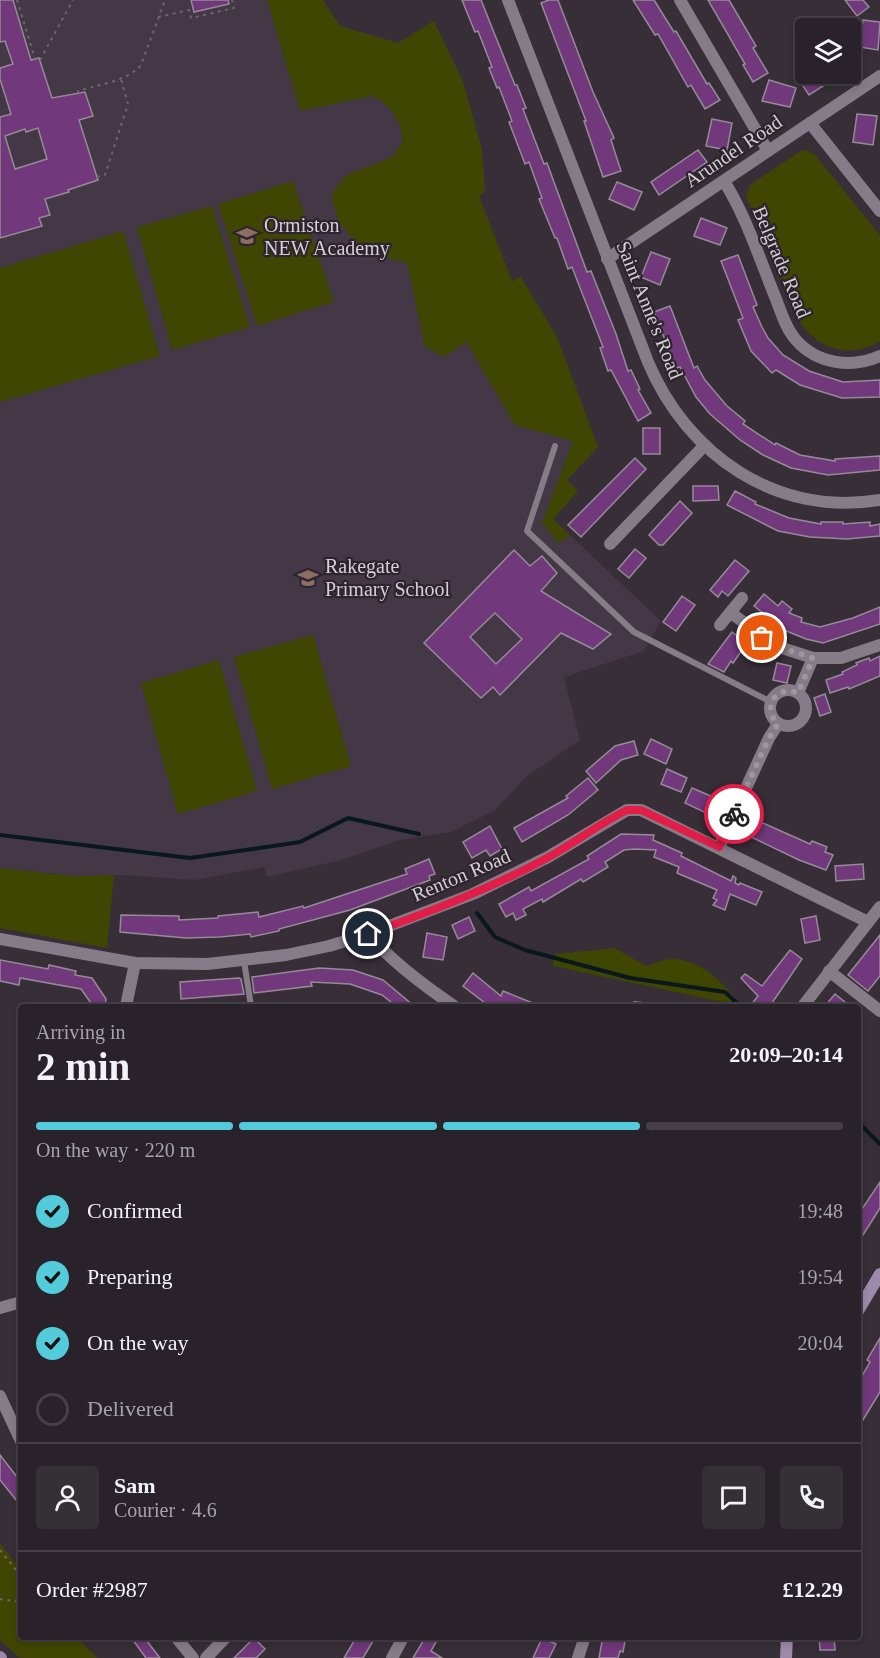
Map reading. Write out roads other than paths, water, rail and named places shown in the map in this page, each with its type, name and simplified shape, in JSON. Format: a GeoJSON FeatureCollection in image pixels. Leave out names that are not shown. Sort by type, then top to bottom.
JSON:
{"type":"FeatureCollection","features":[{"type":"Feature","properties":{"kind":"street","name":"Saint Anne's Road"},"geometry":{"type":"LineString","coordinates":[[508,0],[657,384],[682,422],[704,446],[737,472],[761,484],[788,494],[847,503],[880,500]]}},
{"type":"Feature","properties":{"kind":"street"},"geometry":{"type":"LineString","coordinates":[[680,0],[768,151]]}},
{"type":"Feature","properties":{"kind":"street","name":"Arundel Road"},"geometry":{"type":"LineString","coordinates":[[607,259],[880,76]]}},
{"type":"Feature","properties":{"kind":"street"},"geometry":{"type":"LineString","coordinates":[[810,123],[880,211]]}},
{"type":"Feature","properties":{"kind":"street","name":"Belgrade Road"},"geometry":{"type":"LineString","coordinates":[[724,181],[731,192],[794,338],[813,354],[841,363],[855,363],[880,356]]}},
{"type":"Feature","properties":{"kind":"street"},"geometry":{"type":"LineString","coordinates":[[610,544],[704,446]]}},
{"type":"Feature","properties":{"kind":"street"},"geometry":{"type":"LineString","coordinates":[[720,625],[742,598]]}},
{"type":"Feature","properties":{"kind":"street"},"geometry":{"type":"LineString","coordinates":[[730,613],[776,646],[813,658],[841,658],[880,645]]}},
{"type":"Feature","properties":{"kind":"street"},"geometry":{"type":"LineString","coordinates":[[798,693],[813,658]]}},
{"type":"Feature","properties":{"kind":"street"},"geometry":{"type":"LineString","coordinates":[[782,691],[798,693],[806,707],[804,718],[789,726],[778,724],[771,714],[771,702],[782,691]]}},
{"type":"Feature","properties":{"kind":"street"},"geometry":{"type":"LineString","coordinates":[[719,847],[769,738],[778,724]]}},
{"type":"Feature","properties":{"kind":"street","name":"Renton Road"},"geometry":{"type":"LineString","coordinates":[[0,939],[135,963],[207,964],[286,955],[329,946],[368,934],[473,894],[548,857],[627,810],[641,810],[868,922]]}},
{"type":"Feature","properties":{"kind":"street"},"geometry":{"type":"LineString","coordinates":[[804,1004],[880,908]]}},
{"type":"Feature","properties":{"kind":"street"},"geometry":{"type":"LineString","coordinates":[[368,934],[378,946],[428,988],[451,1004]]}},
{"type":"Feature","properties":{"kind":"street"},"geometry":{"type":"LineString","coordinates":[[126,1004],[135,963]]}},
{"type":"Feature","properties":{"kind":"street"},"geometry":{"type":"LineString","coordinates":[[829,971],[880,1011]]}},
{"type":"Feature","properties":{"kind":"street"},"geometry":{"type":"LineString","coordinates":[[861,1306],[880,1274]]}},
{"type":"Feature","properties":{"kind":"street"},"geometry":{"type":"LineString","coordinates":[[0,1308],[18,1303]]}},
{"type":"Feature","properties":{"kind":"street"},"geometry":{"type":"LineString","coordinates":[[0,1396],[18,1435]]}},
{"type":"Feature","properties":{"kind":"street"},"geometry":{"type":"LineString","coordinates":[[178,1640],[193,1658]]}},
{"type":"Feature","properties":{"kind":"street"},"geometry":{"type":"LineString","coordinates":[[206,1658],[223,1640]]}},
{"type":"Feature","properties":{"kind":"street"},"geometry":{"type":"LineString","coordinates":[[392,1658],[402,1640]]}},
{"type":"Feature","properties":{"kind":"street"},"geometry":{"type":"LineString","coordinates":[[578,1658],[584,1640]]}},
{"type":"Feature","properties":{"kind":"street"},"geometry":{"type":"LineString","coordinates":[[786,1658],[787,1640]]}},
{"type":"Feature","properties":{"kind":"lane"},"geometry":{"type":"LineString","coordinates":[[555,446],[527,531],[634,632],[771,702]]}},
{"type":"Feature","properties":{"kind":"lane"},"geometry":{"type":"LineString","coordinates":[[244,961],[250,1004]]}},
{"type":"Feature","properties":{"kind":"waterway"},"geometry":{"type":"LineString","coordinates":[[0,835],[190,858],[300,842],[348,818],[419,834]]}},
{"type":"Feature","properties":{"kind":"waterway"},"geometry":{"type":"LineString","coordinates":[[477,913],[495,937],[525,950],[630,978],[725,992],[738,1004]]}},
{"type":"Feature","properties":{"kind":"waterway"},"geometry":{"type":"LineString","coordinates":[[861,1125],[880,1144]]}},
{"type":"Feature","properties":{"kind":"place","name":"Ormiston NEW Academy"},"geometry":{"type":"Point","coordinates":[247,236]}},
{"type":"Feature","properties":{"kind":"place","name":"Rakegate Primary School"},"geometry":{"type":"Point","coordinates":[308,578]}}]}
